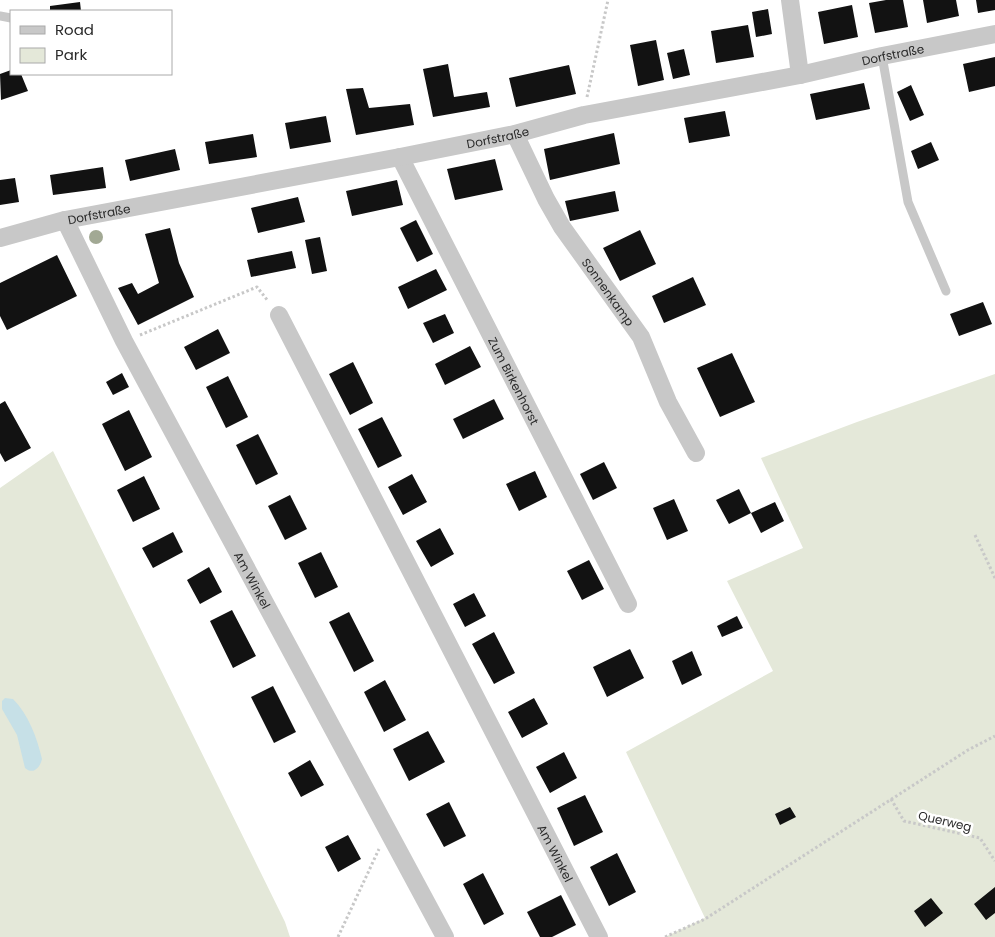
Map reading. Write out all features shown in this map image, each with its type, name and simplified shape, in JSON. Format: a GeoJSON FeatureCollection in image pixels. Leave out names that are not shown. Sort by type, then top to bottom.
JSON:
{"type":"FeatureCollection","features":[{"type":"Feature","properties":{"kind":"street"},"geometry":{"type":"LineString","coordinates":[[790,0],[800,75]]}},
{"type":"Feature","properties":{"kind":"street","name":"Dorfstraße"},"geometry":{"type":"LineString","coordinates":[[0,238],[66,220],[515,134],[584,115],[800,75],[882,56],[995,34]]}},
{"type":"Feature","properties":{"kind":"street","name":"Sonnenkamp"},"geometry":{"type":"LineString","coordinates":[[515,134],[562,228],[641,337],[668,402],[696,453]]}},
{"type":"Feature","properties":{"kind":"street","name":"Zum Birkenhorst"},"geometry":{"type":"LineString","coordinates":[[400,157],[628,604]]}},
{"type":"Feature","properties":{"kind":"street","name":"Am Winkel"},"geometry":{"type":"LineString","coordinates":[[66,220],[124,341],[445,937]]}},
{"type":"Feature","properties":{"kind":"street","name":"Am Winkel"},"geometry":{"type":"LineString","coordinates":[[279,316],[599,937]]}},
{"type":"Feature","properties":{"kind":"lane"},"geometry":{"type":"LineString","coordinates":[[882,56],[908,202],[946,291]]}},
{"type":"Feature","properties":{"kind":"path"},"geometry":{"type":"LineString","coordinates":[[584,115],[608,0]]}},
{"type":"Feature","properties":{"kind":"path"},"geometry":{"type":"LineString","coordinates":[[124,341],[257,287],[279,316]]}},
{"type":"Feature","properties":{"kind":"path"},"geometry":{"type":"LineString","coordinates":[[974,536],[995,578]]}},
{"type":"Feature","properties":{"kind":"path"},"geometry":{"type":"LineString","coordinates":[[665,937],[705,918],[968,750],[995,736]]}},
{"type":"Feature","properties":{"kind":"path","name":"Querweg"},"geometry":{"type":"LineString","coordinates":[[891,799],[904,821],[980,838],[995,861]]}},
{"type":"Feature","properties":{"kind":"path"},"geometry":{"type":"LineString","coordinates":[[338,937],[388,829]]}},
{"type":"Feature","properties":{"kind":"green space"},"geometry":{"type":"Polygon","coordinates":[[[995,374],[995,937],[665,937],[705,918],[626,752],[773,671],[727,581],[803,548],[761,458],[995,374]]]}},
{"type":"Feature","properties":{"kind":"green space"},"geometry":{"type":"Polygon","coordinates":[[[53,451],[285,922],[290,937],[0,937],[0,488],[53,451]]]}},
{"type":"Feature","properties":{"kind":"water"},"geometry":{"type":"Polygon","coordinates":[[[5,698],[13,699],[19,705],[35,735],[42,759],[38,768],[33,771],[25,768],[17,735],[2,709],[2,701],[5,698]]]}},
{"type":"Feature","properties":{"kind":"building"},"geometry":{"type":"Polygon","coordinates":[[[903,0],[908,27],[875,33],[869,3],[903,0]]]}},
{"type":"Feature","properties":{"kind":"building"},"geometry":{"type":"Polygon","coordinates":[[[923,0],[956,0],[959,16],[927,23],[923,0]]]}},
{"type":"Feature","properties":{"kind":"building"},"geometry":{"type":"Polygon","coordinates":[[[976,0],[995,0],[995,10],[978,13],[976,0]]]}},
{"type":"Feature","properties":{"kind":"building"},"geometry":{"type":"Polygon","coordinates":[[[80,2],[81,10],[50,10],[50,6],[80,2]]]}},
{"type":"Feature","properties":{"kind":"building"},"geometry":{"type":"Polygon","coordinates":[[[852,5],[858,37],[824,44],[818,12],[852,5]]]}},
{"type":"Feature","properties":{"kind":"building"},"geometry":{"type":"Polygon","coordinates":[[[768,9],[772,34],[756,37],[752,12],[768,9]]]}},
{"type":"Feature","properties":{"kind":"building"},"geometry":{"type":"Polygon","coordinates":[[[748,25],[754,57],[716,63],[711,31],[748,25]]]}},
{"type":"Feature","properties":{"kind":"building"},"geometry":{"type":"Polygon","coordinates":[[[656,40],[664,80],[638,86],[630,45],[656,40]]]}},
{"type":"Feature","properties":{"kind":"building"},"geometry":{"type":"Polygon","coordinates":[[[684,49],[690,75],[673,79],[667,53],[684,49]]]}},
{"type":"Feature","properties":{"kind":"building"},"geometry":{"type":"Polygon","coordinates":[[[995,57],[995,86],[969,92],[963,64],[995,57]]]}},
{"type":"Feature","properties":{"kind":"building"},"geometry":{"type":"Polygon","coordinates":[[[448,64],[454,97],[487,92],[490,107],[433,117],[423,69],[448,64]]]}},
{"type":"Feature","properties":{"kind":"building"},"geometry":{"type":"Polygon","coordinates":[[[569,65],[576,94],[516,107],[509,78],[569,65]]]}},
{"type":"Feature","properties":{"kind":"building"},"geometry":{"type":"Polygon","coordinates":[[[10,70],[10,75],[21,75],[28,91],[1,100],[0,74],[10,70]]]}},
{"type":"Feature","properties":{"kind":"building"},"geometry":{"type":"Polygon","coordinates":[[[864,83],[870,109],[816,120],[810,94],[864,83]]]}},
{"type":"Feature","properties":{"kind":"building"},"geometry":{"type":"Polygon","coordinates":[[[911,85],[924,115],[910,121],[897,92],[911,85]]]}},
{"type":"Feature","properties":{"kind":"building"},"geometry":{"type":"Polygon","coordinates":[[[363,88],[369,108],[410,104],[414,125],[356,135],[346,89],[363,88]]]}},
{"type":"Feature","properties":{"kind":"building"},"geometry":{"type":"Polygon","coordinates":[[[725,111],[730,136],[689,143],[684,118],[725,111]]]}},
{"type":"Feature","properties":{"kind":"building"},"geometry":{"type":"Polygon","coordinates":[[[326,116],[331,142],[290,149],[285,123],[326,116]]]}},
{"type":"Feature","properties":{"kind":"building"},"geometry":{"type":"Polygon","coordinates":[[[614,133],[620,164],[550,180],[544,149],[614,133]]]}},
{"type":"Feature","properties":{"kind":"building"},"geometry":{"type":"Polygon","coordinates":[[[253,134],[257,157],[209,164],[205,142],[253,134]]]}},
{"type":"Feature","properties":{"kind":"building"},"geometry":{"type":"Polygon","coordinates":[[[931,142],[939,160],[918,169],[911,151],[931,142]]]}},
{"type":"Feature","properties":{"kind":"building"},"geometry":{"type":"Polygon","coordinates":[[[175,149],[180,170],[130,181],[125,160],[175,149]]]}},
{"type":"Feature","properties":{"kind":"building"},"geometry":{"type":"Polygon","coordinates":[[[495,159],[503,190],[455,200],[447,169],[495,159]]]}},
{"type":"Feature","properties":{"kind":"building"},"geometry":{"type":"Polygon","coordinates":[[[103,167],[106,188],[53,195],[50,175],[103,167]]]}},
{"type":"Feature","properties":{"kind":"building"},"geometry":{"type":"Polygon","coordinates":[[[15,178],[19,202],[0,205],[0,180],[15,178]]]}},
{"type":"Feature","properties":{"kind":"building"},"geometry":{"type":"Polygon","coordinates":[[[397,180],[403,205],[352,216],[346,191],[397,180]]]}},
{"type":"Feature","properties":{"kind":"building"},"geometry":{"type":"Polygon","coordinates":[[[615,191],[619,211],[570,221],[565,201],[615,191]]]}},
{"type":"Feature","properties":{"kind":"building"},"geometry":{"type":"Polygon","coordinates":[[[298,197],[305,222],[258,233],[251,208],[298,197]]]}},
{"type":"Feature","properties":{"kind":"building"},"geometry":{"type":"Polygon","coordinates":[[[416,220],[433,254],[417,262],[400,228],[416,220]]]}},
{"type":"Feature","properties":{"kind":"building"},"geometry":{"type":"Polygon","coordinates":[[[170,228],[179,263],[194,297],[138,325],[118,288],[132,283],[138,294],[159,283],[145,234],[170,228]]]}},
{"type":"Feature","properties":{"kind":"building"},"geometry":{"type":"Polygon","coordinates":[[[640,230],[656,264],[620,281],[603,248],[640,230]]]}},
{"type":"Feature","properties":{"kind":"building"},"geometry":{"type":"Polygon","coordinates":[[[320,237],[327,271],[312,274],[305,240],[320,237]]]}},
{"type":"Feature","properties":{"kind":"building"},"geometry":{"type":"Polygon","coordinates":[[[292,251],[296,268],[251,277],[247,260],[292,251]]]}},
{"type":"Feature","properties":{"kind":"building"},"geometry":{"type":"Polygon","coordinates":[[[57,255],[77,296],[7,330],[0,316],[0,283],[57,255]]]}},
{"type":"Feature","properties":{"kind":"building"},"geometry":{"type":"Polygon","coordinates":[[[436,269],[447,290],[408,309],[398,287],[436,269]]]}},
{"type":"Feature","properties":{"kind":"building"},"geometry":{"type":"Polygon","coordinates":[[[693,277],[706,305],[664,323],[652,296],[693,277]]]}},
{"type":"Feature","properties":{"kind":"building"},"geometry":{"type":"Polygon","coordinates":[[[983,302],[992,324],[959,336],[950,314],[983,302]]]}},
{"type":"Feature","properties":{"kind":"building"},"geometry":{"type":"Polygon","coordinates":[[[445,314],[454,333],[433,343],[423,323],[445,314]]]}},
{"type":"Feature","properties":{"kind":"building"},"geometry":{"type":"Polygon","coordinates":[[[218,329],[230,353],[196,370],[184,347],[218,329]]]}},
{"type":"Feature","properties":{"kind":"building"},"geometry":{"type":"Polygon","coordinates":[[[470,346],[481,367],[445,385],[435,364],[470,346]]]}},
{"type":"Feature","properties":{"kind":"building"},"geometry":{"type":"Polygon","coordinates":[[[732,353],[755,402],[720,417],[697,368],[732,353]]]}},
{"type":"Feature","properties":{"kind":"building"},"geometry":{"type":"Polygon","coordinates":[[[353,362],[373,403],[350,415],[329,374],[353,362]]]}},
{"type":"Feature","properties":{"kind":"building"},"geometry":{"type":"Polygon","coordinates":[[[122,373],[129,387],[113,395],[106,382],[122,373]]]}},
{"type":"Feature","properties":{"kind":"building"},"geometry":{"type":"Polygon","coordinates":[[[228,376],[248,417],[226,428],[206,387],[228,376]]]}},
{"type":"Feature","properties":{"kind":"building"},"geometry":{"type":"Polygon","coordinates":[[[494,399],[504,419],[463,439],[453,419],[494,399]]]}},
{"type":"Feature","properties":{"kind":"building"},"geometry":{"type":"Polygon","coordinates":[[[5,401],[31,448],[5,462],[0,453],[0,404],[5,401]]]}},
{"type":"Feature","properties":{"kind":"building"},"geometry":{"type":"Polygon","coordinates":[[[129,410],[152,457],[125,471],[102,424],[129,410]]]}},
{"type":"Feature","properties":{"kind":"building"},"geometry":{"type":"Polygon","coordinates":[[[382,417],[402,456],[378,468],[358,429],[382,417]]]}},
{"type":"Feature","properties":{"kind":"building"},"geometry":{"type":"Polygon","coordinates":[[[258,434],[278,474],[256,485],[236,445],[258,434]]]}},
{"type":"Feature","properties":{"kind":"building"},"geometry":{"type":"Polygon","coordinates":[[[604,462],[617,488],[593,500],[580,474],[604,462]]]}},
{"type":"Feature","properties":{"kind":"building"},"geometry":{"type":"Polygon","coordinates":[[[535,471],[547,497],[519,511],[506,484],[535,471]]]}},
{"type":"Feature","properties":{"kind":"building"},"geometry":{"type":"Polygon","coordinates":[[[412,474],[427,502],[403,515],[388,487],[412,474]]]}},
{"type":"Feature","properties":{"kind":"building"},"geometry":{"type":"Polygon","coordinates":[[[144,476],[160,509],[133,522],[117,490],[144,476]]]}},
{"type":"Feature","properties":{"kind":"building"},"geometry":{"type":"Polygon","coordinates":[[[739,489],[751,513],[729,524],[716,500],[739,489]]]}},
{"type":"Feature","properties":{"kind":"building"},"geometry":{"type":"Polygon","coordinates":[[[290,495],[307,529],[285,540],[268,506],[290,495]]]}},
{"type":"Feature","properties":{"kind":"building"},"geometry":{"type":"Polygon","coordinates":[[[674,499],[688,531],[667,540],[653,508],[674,499]]]}},
{"type":"Feature","properties":{"kind":"building"},"geometry":{"type":"Polygon","coordinates":[[[775,502],[784,521],[761,533],[751,513],[775,502]]]}},
{"type":"Feature","properties":{"kind":"building"},"geometry":{"type":"Polygon","coordinates":[[[440,528],[454,554],[431,567],[416,541],[440,528]]]}},
{"type":"Feature","properties":{"kind":"building"},"geometry":{"type":"Polygon","coordinates":[[[173,532],[183,552],[153,568],[142,548],[173,532]]]}},
{"type":"Feature","properties":{"kind":"building"},"geometry":{"type":"Polygon","coordinates":[[[321,552],[338,587],[315,598],[298,563],[321,552]]]}},
{"type":"Feature","properties":{"kind":"building"},"geometry":{"type":"Polygon","coordinates":[[[589,560],[604,589],[582,600],[567,571],[589,560]]]}},
{"type":"Feature","properties":{"kind":"building"},"geometry":{"type":"Polygon","coordinates":[[[209,567],[222,592],[200,604],[187,580],[209,567]]]}},
{"type":"Feature","properties":{"kind":"building"},"geometry":{"type":"Polygon","coordinates":[[[474,593],[486,616],[465,627],[453,604],[474,593]]]}},
{"type":"Feature","properties":{"kind":"building"},"geometry":{"type":"Polygon","coordinates":[[[232,610],[256,656],[233,668],[210,621],[232,610]]]}},
{"type":"Feature","properties":{"kind":"building"},"geometry":{"type":"Polygon","coordinates":[[[349,612],[374,661],[354,672],[329,622],[349,612]]]}},
{"type":"Feature","properties":{"kind":"building"},"geometry":{"type":"Polygon","coordinates":[[[737,616],[743,628],[722,637],[717,626],[737,616]]]}},
{"type":"Feature","properties":{"kind":"building"},"geometry":{"type":"Polygon","coordinates":[[[494,632],[515,673],[494,684],[472,644],[494,632]]]}},
{"type":"Feature","properties":{"kind":"building"},"geometry":{"type":"Polygon","coordinates":[[[630,649],[644,678],[607,697],[593,667],[630,649]]]}},
{"type":"Feature","properties":{"kind":"building"},"geometry":{"type":"Polygon","coordinates":[[[692,651],[702,675],[682,685],[672,661],[692,651]]]}},
{"type":"Feature","properties":{"kind":"building"},"geometry":{"type":"Polygon","coordinates":[[[385,680],[406,720],[384,732],[364,692],[385,680]]]}},
{"type":"Feature","properties":{"kind":"building"},"geometry":{"type":"Polygon","coordinates":[[[273,686],[296,732],[274,743],[251,697],[273,686]]]}},
{"type":"Feature","properties":{"kind":"building"},"geometry":{"type":"Polygon","coordinates":[[[534,698],[548,724],[522,738],[508,712],[534,698]]]}},
{"type":"Feature","properties":{"kind":"building"},"geometry":{"type":"Polygon","coordinates":[[[428,731],[445,762],[409,781],[393,749],[428,731]]]}},
{"type":"Feature","properties":{"kind":"building"},"geometry":{"type":"Polygon","coordinates":[[[564,752],[577,778],[550,793],[536,767],[564,752]]]}},
{"type":"Feature","properties":{"kind":"building"},"geometry":{"type":"Polygon","coordinates":[[[310,760],[324,785],[301,797],[288,773],[310,760]]]}},
{"type":"Feature","properties":{"kind":"building"},"geometry":{"type":"Polygon","coordinates":[[[585,795],[603,832],[574,846],[557,808],[585,795]]]}},
{"type":"Feature","properties":{"kind":"building"},"geometry":{"type":"Polygon","coordinates":[[[449,802],[466,836],[444,847],[426,814],[449,802]]]}},
{"type":"Feature","properties":{"kind":"building"},"geometry":{"type":"Polygon","coordinates":[[[790,807],[796,817],[780,825],[775,814],[790,807]]]}},
{"type":"Feature","properties":{"kind":"building"},"geometry":{"type":"Polygon","coordinates":[[[348,835],[361,859],[338,872],[325,847],[348,835]]]}},
{"type":"Feature","properties":{"kind":"building"},"geometry":{"type":"Polygon","coordinates":[[[617,853],[636,892],[609,906],[590,867],[617,853]]]}},
{"type":"Feature","properties":{"kind":"building"},"geometry":{"type":"Polygon","coordinates":[[[483,873],[504,914],[484,925],[463,884],[483,873]]]}},
{"type":"Feature","properties":{"kind":"building"},"geometry":{"type":"Polygon","coordinates":[[[995,887],[995,913],[986,920],[974,904],[995,887]]]}},
{"type":"Feature","properties":{"kind":"building"},"geometry":{"type":"Polygon","coordinates":[[[561,895],[576,925],[552,937],[540,937],[527,912],[561,895]]]}},
{"type":"Feature","properties":{"kind":"building"},"geometry":{"type":"Polygon","coordinates":[[[931,898],[943,913],[925,927],[914,911],[931,898]]]}}]}
